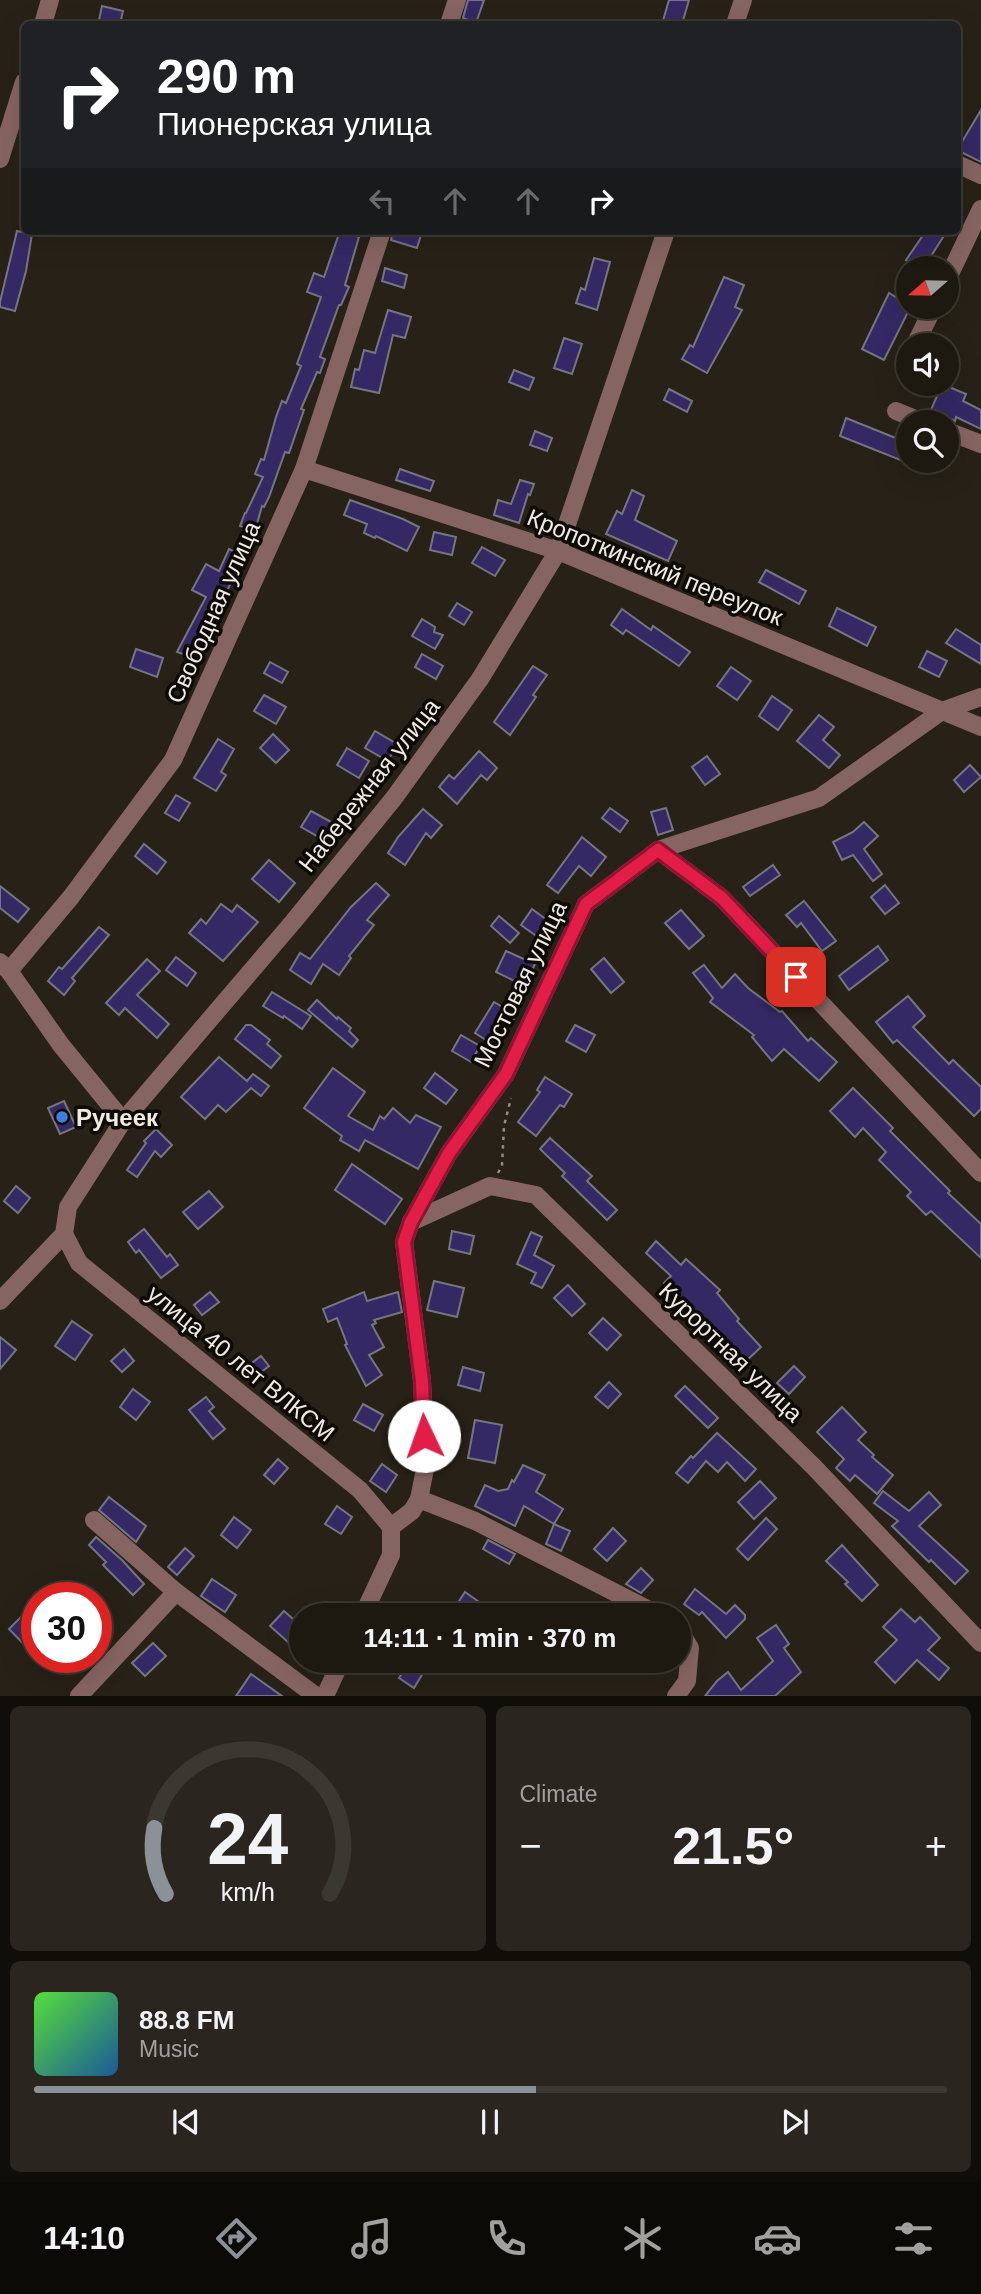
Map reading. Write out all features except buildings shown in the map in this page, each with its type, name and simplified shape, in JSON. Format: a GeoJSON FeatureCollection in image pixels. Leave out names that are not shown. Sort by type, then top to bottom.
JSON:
{"type":"FeatureCollection","features":[{"type":"Feature","properties":{"kind":"street"},"geometry":{"type":"LineString","coordinates":[[44,21],[50,0]]}},
{"type":"Feature","properties":{"kind":"street"},"geometry":{"type":"LineString","coordinates":[[450,21],[457,0]]}},
{"type":"Feature","properties":{"kind":"street"},"geometry":{"type":"LineString","coordinates":[[736,21],[743,0]]}},
{"type":"Feature","properties":{"kind":"street"},"geometry":{"type":"LineString","coordinates":[[0,157],[21,91]]}},
{"type":"Feature","properties":{"kind":"street"},"geometry":{"type":"LineString","coordinates":[[961,166],[981,175]]}},
{"type":"Feature","properties":{"kind":"street"},"geometry":{"type":"LineString","coordinates":[[958,256],[981,209]]}},
{"type":"Feature","properties":{"kind":"street","name":"Свободная улица"},"geometry":{"type":"LineString","coordinates":[[5,966],[71,897],[173,760],[304,469],[381,235]]}},
{"type":"Feature","properties":{"kind":"street","name":"Набережная улица"},"geometry":{"type":"LineString","coordinates":[[64,1234],[68,1207],[123,1121],[293,922],[394,798],[480,680],[558,551],[665,235]]}},
{"type":"Feature","properties":{"kind":"street"},"geometry":{"type":"LineString","coordinates":[[959,436],[981,444]]}},
{"type":"Feature","properties":{"kind":"street","name":"Кропоткинский переулок"},"geometry":{"type":"LineString","coordinates":[[304,469],[558,551],[981,727]]}},
{"type":"Feature","properties":{"kind":"street","name":"Мостовая улица"},"geometry":{"type":"LineString","coordinates":[[419,1499],[426,1464],[422,1381],[404,1242],[411,1222],[449,1153],[506,1074],[586,904],[658,850],[819,799],[943,711],[981,697]]}},
{"type":"Feature","properties":{"kind":"street"},"geometry":{"type":"LineString","coordinates":[[658,850],[722,898],[981,1173]]}},
{"type":"Feature","properties":{"kind":"street"},"geometry":{"type":"LineString","coordinates":[[5,966],[61,1045],[123,1121]]}},
{"type":"Feature","properties":{"kind":"street"},"geometry":{"type":"LineString","coordinates":[[411,1222],[490,1186]]}},
{"type":"Feature","properties":{"kind":"street","name":"Курортная улица"},"geometry":{"type":"LineString","coordinates":[[490,1186],[536,1195],[814,1467],[981,1643]]}},
{"type":"Feature","properties":{"kind":"street"},"geometry":{"type":"LineString","coordinates":[[0,1301],[64,1234]]}},
{"type":"Feature","properties":{"kind":"street","name":"улица 40 лет ВЛКСМ"},"geometry":{"type":"LineString","coordinates":[[64,1234],[79,1263],[360,1490],[391,1527]]}},
{"type":"Feature","properties":{"kind":"street"},"geometry":{"type":"LineString","coordinates":[[369,1603],[391,1555],[391,1527],[412,1511],[419,1499],[475,1521],[636,1603]]}},
{"type":"Feature","properties":{"kind":"street"},"geometry":{"type":"LineString","coordinates":[[94,1520],[176,1591],[316,1696]]}},
{"type":"Feature","properties":{"kind":"street"},"geometry":{"type":"LineString","coordinates":[[79,1696],[176,1591]]}},
{"type":"Feature","properties":{"kind":"street"},"geometry":{"type":"LineString","coordinates":[[325,1696],[336,1673]]}},
{"type":"Feature","properties":{"kind":"street"},"geometry":{"type":"LineString","coordinates":[[676,1696],[687,1681],[688,1673]]}},
{"type":"Feature","properties":{"kind":"path"},"geometry":{"type":"LineString","coordinates":[[490,1186],[502,1166],[504,1126],[511,1099],[506,1074]]}},
{"type":"Feature","properties":{"kind":"place","name":"Ручеек"},"geometry":{"type":"Point","coordinates":[62,1117]}},
{"type":"Feature","properties":{"kind":"route"},"geometry":{"type":"LineString","coordinates":[[424,1436],[422,1381],[404,1242],[411,1222],[449,1153],[506,1074],[586,904],[658,850],[722,898],[796,977]]}}]}
